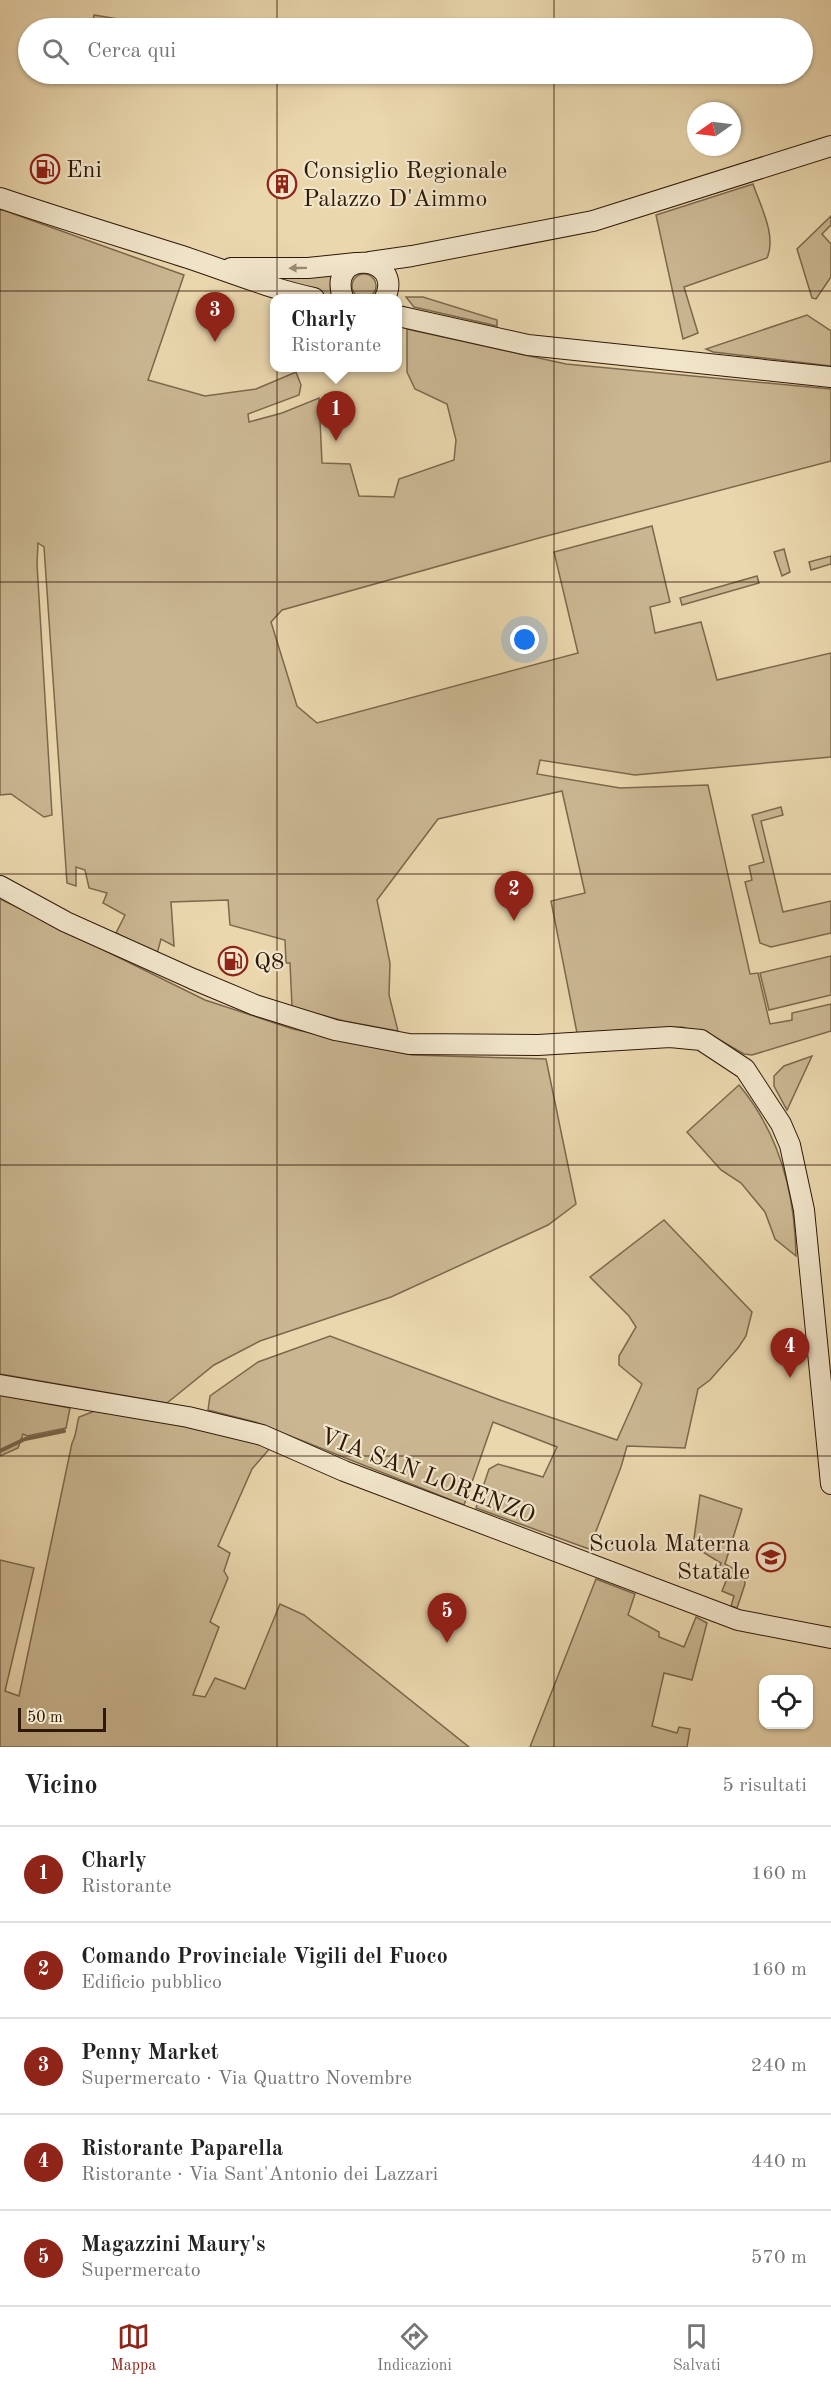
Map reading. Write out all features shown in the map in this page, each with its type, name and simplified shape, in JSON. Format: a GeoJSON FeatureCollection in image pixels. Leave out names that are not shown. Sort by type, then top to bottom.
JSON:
{"type":"FeatureCollection","features":[{"type":"Feature","properties":{"kind":"street"},"geometry":{"type":"LineString","coordinates":[[217,267],[308,268],[363,263],[412,256],[592,221],[831,146]]}},
{"type":"Feature","properties":{"kind":"street"},"geometry":{"type":"LineString","coordinates":[[0,198],[95,231],[217,267],[277,290],[296,294]]}},
{"type":"Feature","properties":{"kind":"street"},"geometry":{"type":"LineString","coordinates":[[388,293],[401,265],[412,256]]}},
{"type":"Feature","properties":{"kind":"street"},"geometry":{"type":"LineString","coordinates":[[342,294],[341,278],[347,268],[363,263],[378,266],[385,273],[388,293]]}},
{"type":"Feature","properties":{"kind":"street"},"geometry":{"type":"LineString","coordinates":[[402,316],[528,345],[831,377]]}},
{"type":"Feature","properties":{"kind":"street"},"geometry":{"type":"LineString","coordinates":[[0,886],[66,922],[194,979],[255,1005],[335,1030],[409,1044],[538,1045],[670,1037],[701,1040],[745,1069],[781,1124],[796,1168],[804,1210],[831,1484]]}},
{"type":"Feature","properties":{"kind":"street","name":"VIA SAN LORENZO"},"geometry":{"type":"LineString","coordinates":[[0,1386],[188,1417],[253,1432],[344,1471],[738,1620],[831,1638]]}},
{"type":"Feature","properties":{"kind":"shaded area"},"geometry":{"type":"Polygon","coordinates":[[[94,15],[112,18],[94,18],[94,15]]]}},
{"type":"Feature","properties":{"kind":"shaded area"},"geometry":{"type":"Polygon","coordinates":[[[753,184],[769,230],[770,249],[767,258],[684,287],[698,333],[683,339],[656,215],[753,184]]]}},
{"type":"Feature","properties":{"kind":"shaded area"},"geometry":{"type":"Polygon","coordinates":[[[0,209],[184,275],[148,380],[205,396],[256,389],[296,372],[301,385],[299,395],[248,414],[249,422],[282,413],[319,398],[322,463],[350,464],[359,496],[394,497],[399,479],[454,460],[456,440],[447,404],[415,389],[407,372],[407,329],[566,364],[831,389],[831,461],[539,538],[282,610],[271,622],[297,706],[317,723],[578,653],[554,552],[652,526],[670,602],[650,607],[655,633],[701,622],[717,680],[831,653],[831,757],[635,775],[540,760],[537,774],[620,788],[708,785],[750,974],[758,973],[770,1024],[792,1020],[792,1013],[831,1004],[831,1031],[752,1055],[744,1054],[711,1035],[682,1027],[577,1033],[551,901],[585,893],[562,791],[438,819],[377,900],[390,963],[389,995],[398,1031],[344,1021],[292,1007],[290,963],[286,963],[285,940],[230,925],[228,900],[171,902],[174,946],[161,939],[157,954],[116,933],[125,915],[103,903],[107,893],[89,888],[85,870],[76,867],[76,886],[67,883],[44,547],[38,543],[37,564],[52,815],[44,817],[11,794],[0,795],[0,209]]]}},
{"type":"Feature","properties":{"kind":"shaded area"},"geometry":{"type":"Polygon","coordinates":[[[831,216],[831,225],[822,234],[831,244],[831,277],[816,299],[812,298],[797,249],[831,216]]]}},
{"type":"Feature","properties":{"kind":"shaded area"},"geometry":{"type":"Polygon","coordinates":[[[337,272],[337,294],[322,294],[243,273],[337,272]]]}},
{"type":"Feature","properties":{"kind":"shaded area"},"geometry":{"type":"Polygon","coordinates":[[[369,275],[375,281],[374,294],[354,294],[352,286],[355,277],[369,275]]]}},
{"type":"Feature","properties":{"kind":"shaded area"},"geometry":{"type":"Polygon","coordinates":[[[406,297],[423,297],[497,320],[497,326],[414,307],[406,297]]]}},
{"type":"Feature","properties":{"kind":"shaded area"},"geometry":{"type":"Polygon","coordinates":[[[807,315],[831,331],[831,366],[713,352],[706,349],[807,315]]]}},
{"type":"Feature","properties":{"kind":"shaded area"},"geometry":{"type":"Polygon","coordinates":[[[784,549],[790,572],[782,576],[774,552],[784,549]]]}},
{"type":"Feature","properties":{"kind":"shaded area"},"geometry":{"type":"Polygon","coordinates":[[[831,556],[831,564],[811,570],[809,562],[831,556]]]}},
{"type":"Feature","properties":{"kind":"shaded area"},"geometry":{"type":"Polygon","coordinates":[[[757,576],[759,583],[682,605],[680,598],[757,576]]]}},
{"type":"Feature","properties":{"kind":"shaded area"},"geometry":{"type":"Polygon","coordinates":[[[781,807],[783,815],[761,821],[783,912],[831,901],[831,933],[771,947],[760,943],[745,882],[752,880],[749,866],[764,862],[752,815],[781,807]]]}},
{"type":"Feature","properties":{"kind":"shaded area"},"geometry":{"type":"Polygon","coordinates":[[[0,899],[205,1000],[293,1029],[412,1055],[546,1059],[576,1204],[548,1225],[391,1297],[260,1341],[214,1365],[167,1403],[0,1374],[0,899]]]}},
{"type":"Feature","properties":{"kind":"shaded area"},"geometry":{"type":"Polygon","coordinates":[[[831,956],[831,995],[769,1010],[760,973],[831,956]]]}},
{"type":"Feature","properties":{"kind":"shaded area"},"geometry":{"type":"Polygon","coordinates":[[[812,1056],[787,1110],[774,1086],[774,1076],[784,1066],[812,1056]]]}},
{"type":"Feature","properties":{"kind":"shaded area"},"geometry":{"type":"Polygon","coordinates":[[[739,1085],[765,1124],[782,1165],[792,1210],[796,1256],[775,1239],[765,1212],[741,1183],[721,1170],[687,1132],[739,1085]]]}},
{"type":"Feature","properties":{"kind":"shaded area"},"geometry":{"type":"Polygon","coordinates":[[[664,1220],[752,1312],[746,1336],[738,1348],[710,1380],[698,1389],[685,1448],[627,1446],[589,1549],[476,1508],[489,1469],[498,1464],[543,1477],[557,1447],[493,1422],[464,1505],[255,1422],[208,1410],[210,1396],[258,1362],[330,1336],[500,1400],[617,1440],[642,1384],[619,1365],[619,1356],[636,1327],[629,1316],[590,1277],[664,1220]]]}},
{"type":"Feature","properties":{"kind":"shaded area"},"geometry":{"type":"Polygon","coordinates":[[[0,1395],[70,1408],[66,1428],[27,1436],[23,1434],[18,1448],[0,1456],[0,1395]]]}},
{"type":"Feature","properties":{"kind":"shaded area"},"geometry":{"type":"Polygon","coordinates":[[[105,1407],[272,1446],[252,1469],[218,1546],[230,1553],[224,1571],[228,1578],[210,1622],[219,1627],[193,1695],[205,1697],[215,1678],[245,1689],[280,1604],[304,1615],[469,1747],[0,1747],[0,1560],[34,1568],[5,1691],[19,1696],[79,1417],[105,1407]]]}},
{"type":"Feature","properties":{"kind":"shaded area"},"geometry":{"type":"Polygon","coordinates":[[[700,1495],[742,1509],[725,1564],[744,1575],[745,1584],[737,1608],[731,1606],[734,1596],[722,1591],[726,1581],[716,1577],[721,1563],[693,1546],[700,1495]]]}},
{"type":"Feature","properties":{"kind":"shaded area"},"geometry":{"type":"Polygon","coordinates":[[[596,1579],[635,1594],[628,1615],[659,1632],[659,1637],[684,1647],[696,1617],[707,1623],[692,1680],[664,1673],[652,1726],[677,1733],[679,1727],[690,1729],[687,1747],[530,1747],[596,1579]]]}},
{"type":"Feature","properties":{"kind":"waterway"},"geometry":{"type":"LineString","coordinates":[[0,1451],[25,1439],[64,1431]]}},
{"type":"Feature","properties":{"kind":"place","name":"Eni"},"geometry":{"type":"Point","coordinates":[45,169]}},
{"type":"Feature","properties":{"kind":"place","name":"Consiglio Regionale Palazzo D'Aimmo"},"geometry":{"type":"Point","coordinates":[282,184]}},
{"type":"Feature","properties":{"kind":"place","name":"Penny Market"},"geometry":{"type":"Point","coordinates":[215,342]}},
{"type":"Feature","properties":{"kind":"place","name":"Charly"},"geometry":{"type":"Point","coordinates":[336,441]}},
{"type":"Feature","properties":{"kind":"place","name":"Comando Provinciale Vigili del Fuoco"},"geometry":{"type":"Point","coordinates":[514,921]}},
{"type":"Feature","properties":{"kind":"place","name":"Q8"},"geometry":{"type":"Point","coordinates":[233,961]}},
{"type":"Feature","properties":{"kind":"place","name":"Ristorante Paparella"},"geometry":{"type":"Point","coordinates":[790,1378]}},
{"type":"Feature","properties":{"kind":"place","name":"Scuola Materna Statale"},"geometry":{"type":"Point","coordinates":[771,1557]}},
{"type":"Feature","properties":{"kind":"place","name":"Magazzini Maury's"},"geometry":{"type":"Point","coordinates":[447,1643]}}]}
